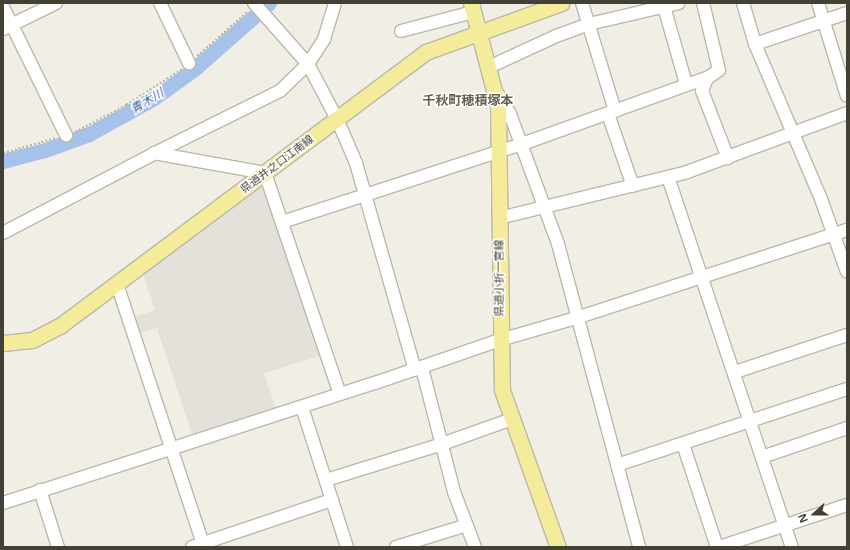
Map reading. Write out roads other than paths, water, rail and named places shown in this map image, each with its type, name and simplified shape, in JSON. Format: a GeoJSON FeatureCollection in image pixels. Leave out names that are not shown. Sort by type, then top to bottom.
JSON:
{"type":"FeatureCollection","features":[{"type":"Feature","properties":{"kind":"main road","name":"県道井之口江南線"},"geometry":{"type":"LineString","coordinates":[[3,343],[46,335],[118,284],[426,52],[479,31],[561,3]]}},
{"type":"Feature","properties":{"kind":"main road","name":"県道小折一宮線"},"geometry":{"type":"LineString","coordinates":[[472,7],[495,90],[501,150],[499,218],[502,390],[558,547]]}},
{"type":"Feature","properties":{"kind":"street"},"geometry":{"type":"LineString","coordinates":[[7,27],[56,3]]}},
{"type":"Feature","properties":{"kind":"street"},"geometry":{"type":"LineString","coordinates":[[160,3],[189,63]]}},
{"type":"Feature","properties":{"kind":"street"},"geometry":{"type":"LineString","coordinates":[[3,233],[154,153],[280,91],[308,64],[324,39],[335,3]]}},
{"type":"Feature","properties":{"kind":"street"},"geometry":{"type":"LineString","coordinates":[[582,3],[633,186]]}},
{"type":"Feature","properties":{"kind":"street"},"geometry":{"type":"LineString","coordinates":[[489,67],[556,36],[589,24],[663,4],[679,3]]}},
{"type":"Feature","properties":{"kind":"street"},"geometry":{"type":"LineString","coordinates":[[282,222],[364,194],[522,144],[686,84],[707,78],[719,70],[703,3]]}},
{"type":"Feature","properties":{"kind":"street"},"geometry":{"type":"LineString","coordinates":[[743,3],[755,44],[794,132],[834,234],[847,272]]}},
{"type":"Feature","properties":{"kind":"street"},"geometry":{"type":"LineString","coordinates":[[818,3],[847,96]]}},
{"type":"Feature","properties":{"kind":"street"},"geometry":{"type":"LineString","coordinates":[[255,4],[308,64],[337,119],[356,163],[364,194],[442,444],[454,492],[475,547]]}},
{"type":"Feature","properties":{"kind":"street"},"geometry":{"type":"LineString","coordinates":[[663,4],[686,84]]}},
{"type":"Feature","properties":{"kind":"street"},"geometry":{"type":"LineString","coordinates":[[3,7],[7,27],[66,135]]}},
{"type":"Feature","properties":{"kind":"street"},"geometry":{"type":"LineString","coordinates":[[401,31],[472,7]]}},
{"type":"Feature","properties":{"kind":"street"},"geometry":{"type":"LineString","coordinates":[[755,44],[847,13]]}},
{"type":"Feature","properties":{"kind":"street"},"geometry":{"type":"LineString","coordinates":[[707,78],[702,91],[728,158]]}},
{"type":"Feature","properties":{"kind":"street"},"geometry":{"type":"LineString","coordinates":[[495,90],[510,114],[558,244],[576,318],[618,465],[639,547]]}},
{"type":"Feature","properties":{"kind":"street"},"geometry":{"type":"LineString","coordinates":[[499,218],[668,177],[728,158],[847,113]]}},
{"type":"Feature","properties":{"kind":"street"},"geometry":{"type":"LineString","coordinates":[[154,153],[265,172],[340,394]]}},
{"type":"Feature","properties":{"kind":"street"},"geometry":{"type":"LineString","coordinates":[[668,177],[735,372],[792,547]]}},
{"type":"Feature","properties":{"kind":"street"},"geometry":{"type":"LineString","coordinates":[[3,503],[419,369],[500,340],[576,318],[847,230]]}},
{"type":"Feature","properties":{"kind":"street"},"geometry":{"type":"LineString","coordinates":[[118,284],[173,447],[200,546],[332,500]]}},
{"type":"Feature","properties":{"kind":"street"},"geometry":{"type":"LineString","coordinates":[[735,372],[847,335]]}},
{"type":"Feature","properties":{"kind":"street"},"geometry":{"type":"LineString","coordinates":[[618,465],[847,389]]}},
{"type":"Feature","properties":{"kind":"street"},"geometry":{"type":"LineString","coordinates":[[302,407],[347,547]]}},
{"type":"Feature","properties":{"kind":"street"},"geometry":{"type":"LineString","coordinates":[[326,480],[442,444],[512,419]]}},
{"type":"Feature","properties":{"kind":"street"},"geometry":{"type":"LineString","coordinates":[[762,457],[847,428]]}},
{"type":"Feature","properties":{"kind":"street"},"geometry":{"type":"LineString","coordinates":[[683,444],[718,547],[847,505]]}},
{"type":"Feature","properties":{"kind":"street"},"geometry":{"type":"LineString","coordinates":[[40,490],[58,547]]}},
{"type":"Feature","properties":{"kind":"street"},"geometry":{"type":"LineString","coordinates":[[396,547],[467,526]]}},
{"type":"Feature","properties":{"kind":"waterway","name":"青木川"},"geometry":{"type":"LineString","coordinates":[[3,161],[48,149],[89,134],[154,98],[193,70],[269,3]]}},
{"type":"Feature","properties":{"kind":"district","name":"千秋町穂積塚本"},"geometry":{"type":"Point","coordinates":[468,100]}}]}
